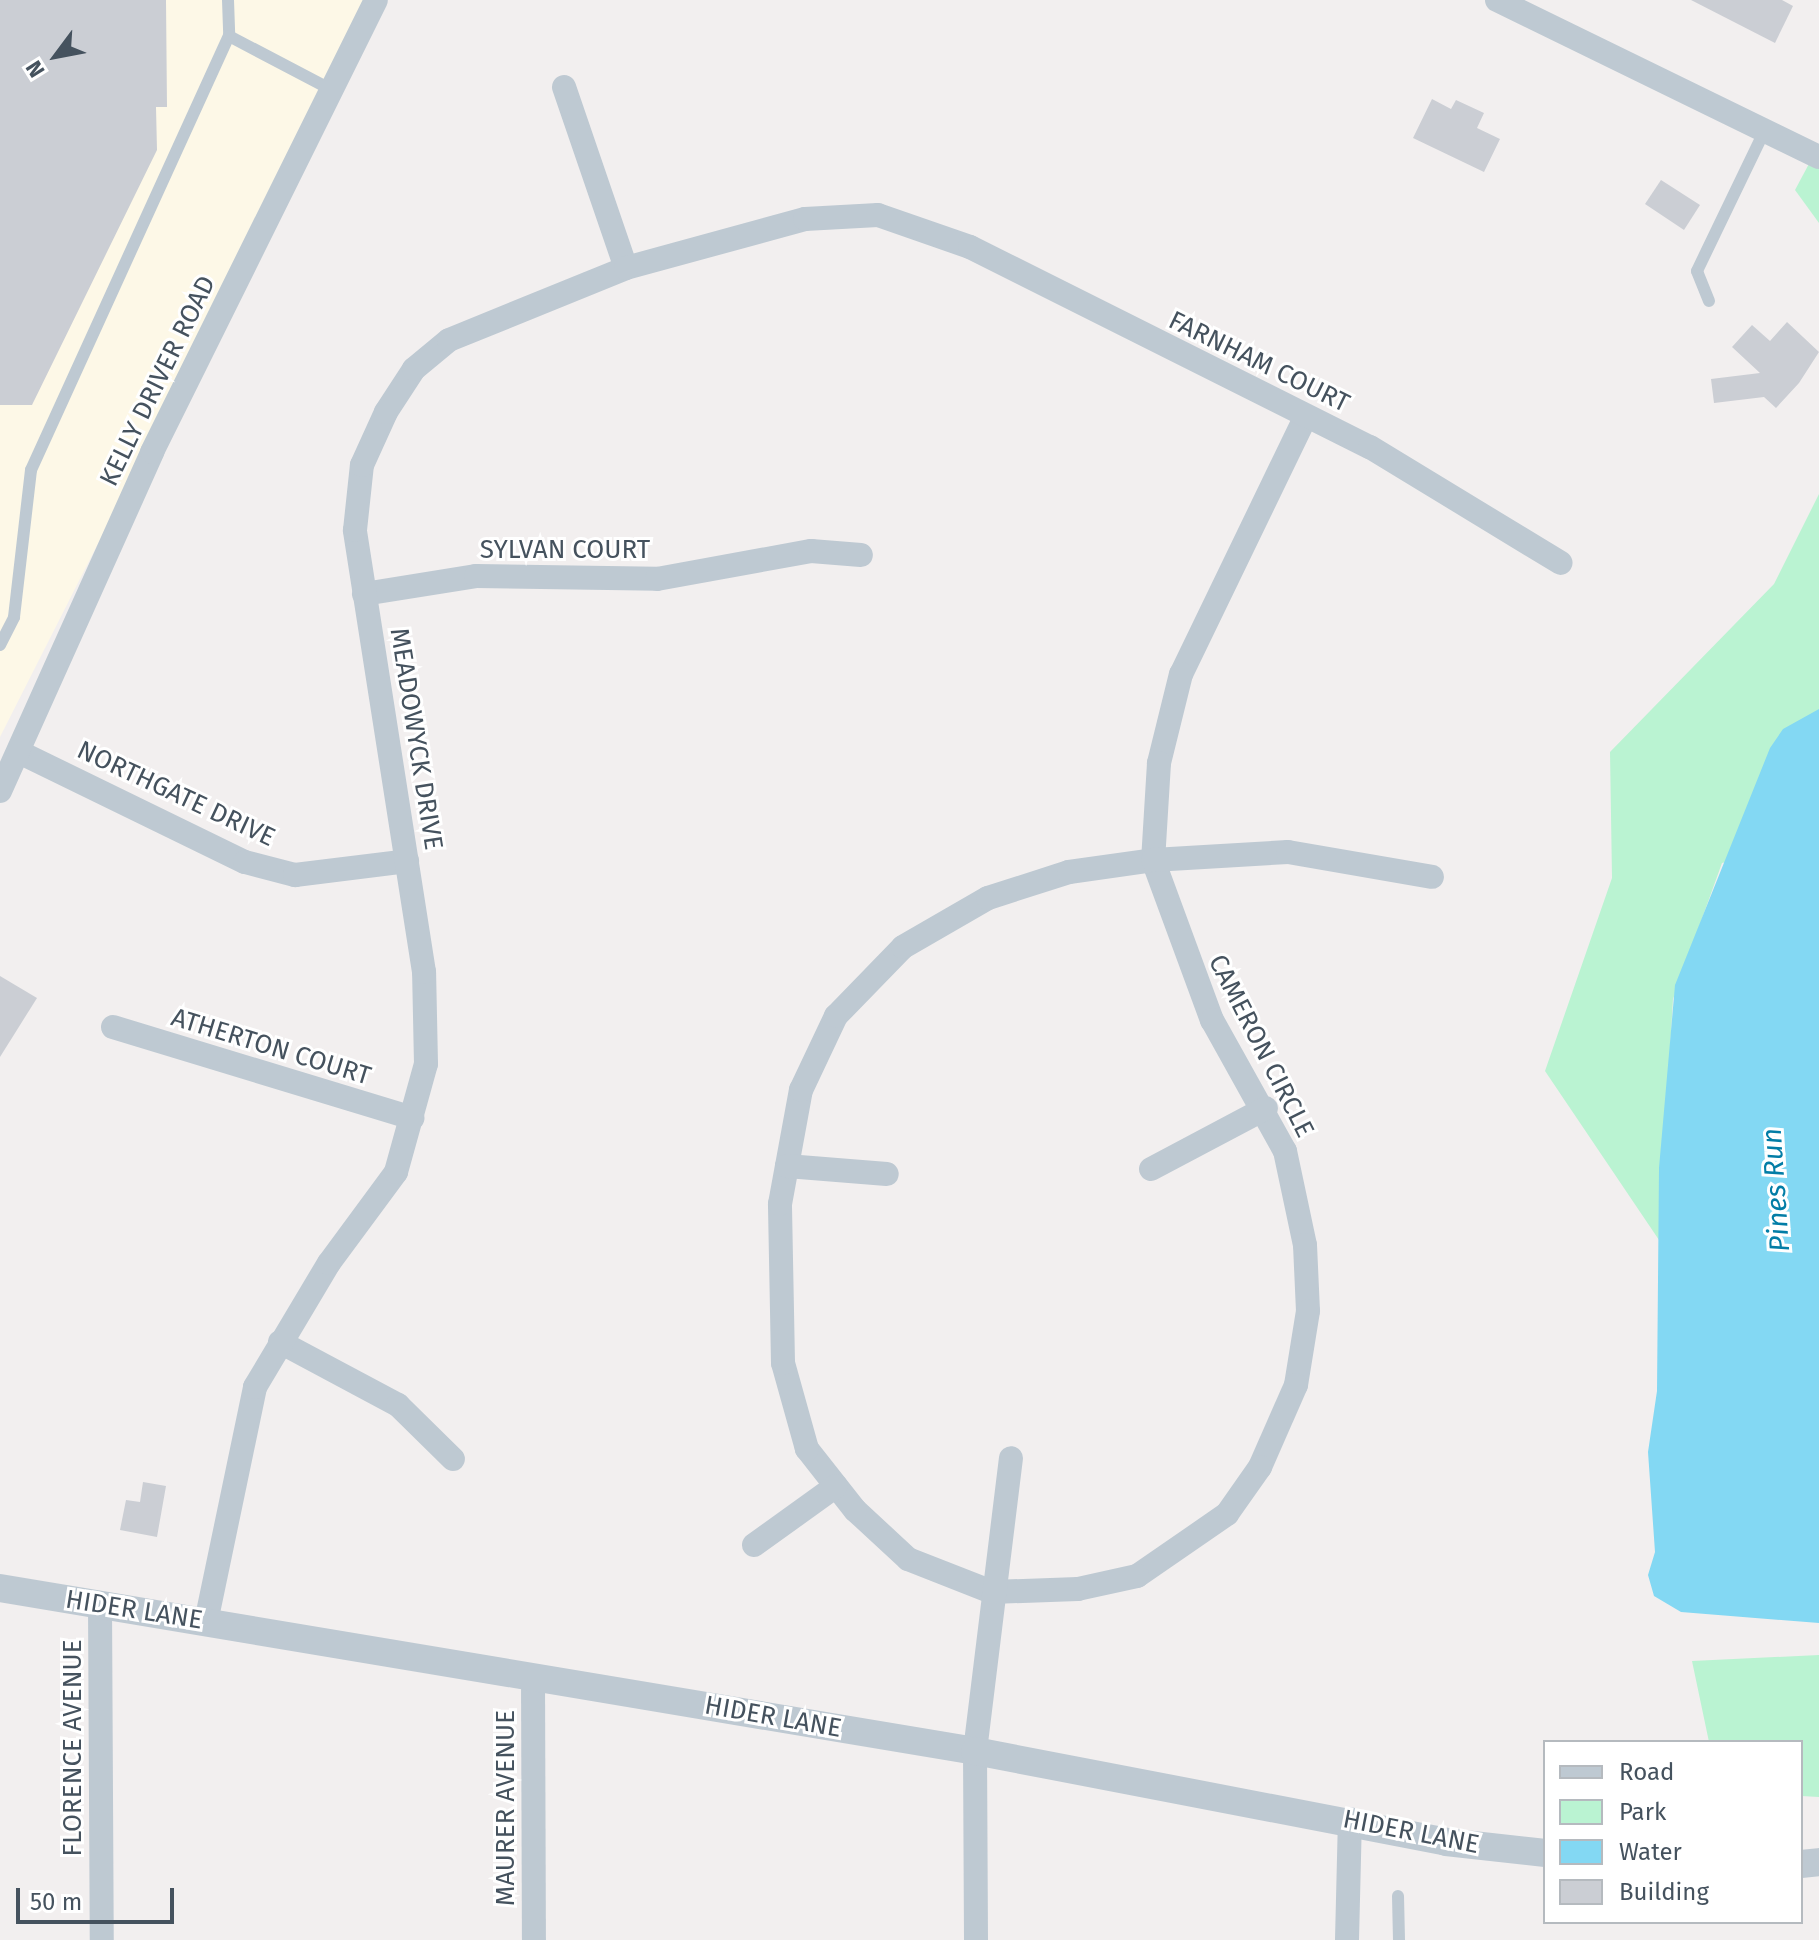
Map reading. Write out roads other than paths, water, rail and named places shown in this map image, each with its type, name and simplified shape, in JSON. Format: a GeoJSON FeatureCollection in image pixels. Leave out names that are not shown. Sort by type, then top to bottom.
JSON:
{"type":"FeatureCollection","features":[{"type":"Feature","properties":{"kind":"street","name":"KELLY DRIVER ROAD"},"geometry":{"type":"LineString","coordinates":[[0,791],[152,452],[376,0]]}},
{"type":"Feature","properties":{"kind":"street"},"geometry":{"type":"LineString","coordinates":[[1497,0],[1819,157]]}},
{"type":"Feature","properties":{"kind":"street"},"geometry":{"type":"LineString","coordinates":[[564,87],[626,268]]}},
{"type":"Feature","properties":{"kind":"street","name":"MEADOWYCK DRIVE"},"geometry":{"type":"LineString","coordinates":[[206,1622],[233,1468],[255,1387],[280,1342],[396,1172],[426,1064],[424,972],[355,530],[362,465],[414,369],[471,329],[626,268],[845,213],[922,229]]}},
{"type":"Feature","properties":{"kind":"street","name":"FARNHAM COURT"},"geometry":{"type":"LineString","coordinates":[[922,229],[1466,499],[1561,563]]}},
{"type":"Feature","properties":{"kind":"street","name":"CAMERON CIRCLE"},"geometry":{"type":"LineString","coordinates":[[1153,860],[1069,872],[988,898],[903,947],[836,1016],[801,1090],[780,1204],[783,1363],[807,1449],[836,1486],[908,1559],[992,1592],[1078,1589],[1137,1576],[1227,1514],[1260,1467],[1296,1385],[1308,1311],[1299,1218],[1285,1151],[1266,1108],[1212,1020],[1153,860],[1159,763],[1181,674],[1304,420]]}},
{"type":"Feature","properties":{"kind":"street","name":"SYLVAN COURT"},"geometry":{"type":"LineString","coordinates":[[364,594],[476,576],[657,579],[811,551],[861,555]]}},
{"type":"Feature","properties":{"kind":"street","name":"NORTHGATE DRIVE"},"geometry":{"type":"LineString","coordinates":[[19,752],[245,862],[295,875],[407,861]]}},
{"type":"Feature","properties":{"kind":"street"},"geometry":{"type":"LineString","coordinates":[[1153,860],[1288,852],[1432,877]]}},
{"type":"Feature","properties":{"kind":"street","name":"ATHERTON COURT"},"geometry":{"type":"LineString","coordinates":[[113,1027],[413,1118]]}},
{"type":"Feature","properties":{"kind":"street"},"geometry":{"type":"LineString","coordinates":[[1151,1169],[1266,1108]]}},
{"type":"Feature","properties":{"kind":"street"},"geometry":{"type":"LineString","coordinates":[[787,1166],[887,1174]]}},
{"type":"Feature","properties":{"kind":"street"},"geometry":{"type":"LineString","coordinates":[[280,1342],[398,1405],[453,1459]]}},
{"type":"Feature","properties":{"kind":"street"},"geometry":{"type":"LineString","coordinates":[[976,1940],[975,1751],[992,1592],[1011,1458]]}},
{"type":"Feature","properties":{"kind":"street"},"geometry":{"type":"LineString","coordinates":[[754,1545],[836,1486]]}},
{"type":"Feature","properties":{"kind":"street","name":"HIDER LANE"},"geometry":{"type":"LineString","coordinates":[[0,1588],[975,1751],[1350,1819],[1446,1842],[1543,1853]]}},
{"type":"Feature","properties":{"kind":"street","name":"FLORENCE AVENUE"},"geometry":{"type":"LineString","coordinates":[[100,1604],[102,1940]]}},
{"type":"Feature","properties":{"kind":"street","name":"MAURER AVENUE"},"geometry":{"type":"LineString","coordinates":[[533,1676],[534,1940]]}},
{"type":"Feature","properties":{"kind":"street"},"geometry":{"type":"LineString","coordinates":[[1347,1940],[1350,1819]]}},
{"type":"Feature","properties":{"kind":"lane"},"geometry":{"type":"LineString","coordinates":[[0,645],[14,617],[31,470],[229,36],[228,0]]}},
{"type":"Feature","properties":{"kind":"lane"},"geometry":{"type":"LineString","coordinates":[[229,36],[332,90]]}},
{"type":"Feature","properties":{"kind":"lane"},"geometry":{"type":"LineString","coordinates":[[1709,301],[1697,271],[1765,130]]}},
{"type":"Feature","properties":{"kind":"lane"},"geometry":{"type":"LineString","coordinates":[[1398,1896],[1399,1940]]}},
{"type":"Feature","properties":{"kind":"water","name":"Pines Run"},"geometry":{"type":"Polygon","coordinates":[[[1819,709],[1819,1623],[1681,1612],[1654,1596],[1648,1575],[1655,1552],[1648,1452],[1657,1391],[1659,1168],[1675,985],[1770,748],[1783,729],[1819,709]]]}}]}
